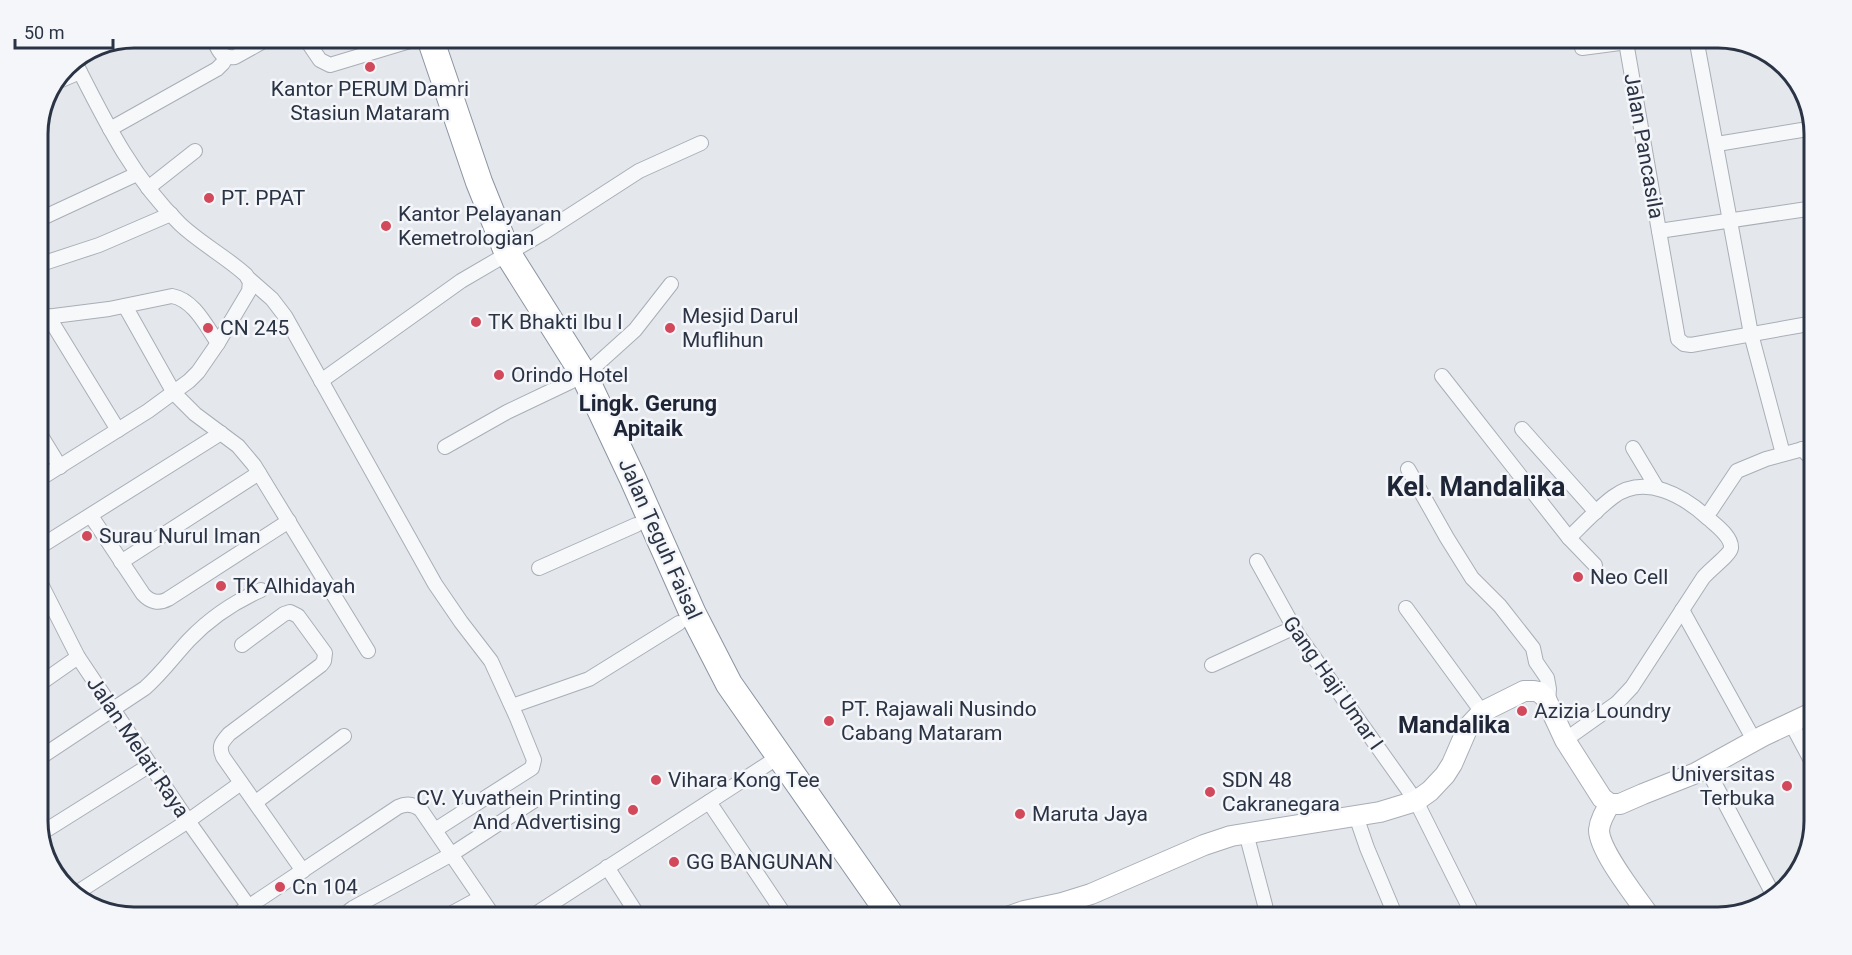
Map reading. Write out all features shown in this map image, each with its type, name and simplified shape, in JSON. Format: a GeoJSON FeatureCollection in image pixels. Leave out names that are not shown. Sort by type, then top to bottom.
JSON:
{"type":"FeatureCollection","features":[{"type":"Feature","properties":{"kind":"highway","name":"Jalan Teguh Faisal"},"geometry":{"type":"LineString","coordinates":[[421,48],[473,212],[502,257],[529,321],[576,377],[620,451],[708,644],[773,761]]}},
{"type":"Feature","properties":{"kind":"highway","name":"Jalan Teguh Faisal"},"geometry":{"type":"LineString","coordinates":[[576,377],[582,405],[679,623],[704,672],[773,761],[848,871],[882,907]]}},
{"type":"Feature","properties":{"kind":"highway","name":"Jalan Teguh Faisal"},"geometry":{"type":"LineString","coordinates":[[848,871],[865,907]]}},
{"type":"Feature","properties":{"kind":"main road"},"geometry":{"type":"LineString","coordinates":[[1041,907],[1076,899],[1204,845],[1246,832],[1391,810],[1416,801],[1430,791],[1445,775],[1468,727],[1482,712],[1529,690],[1539,692],[1548,702],[1565,740],[1602,798],[1610,804],[1620,804],[1706,767],[1754,740],[1804,717]]}},
{"type":"Feature","properties":{"kind":"main road"},"geometry":{"type":"LineString","coordinates":[[1610,804],[1599,828],[1602,846],[1643,907]]}},
{"type":"Feature","properties":{"kind":"street"},"geometry":{"type":"LineString","coordinates":[[218,48],[220,53],[228,57],[235,57],[251,48]]}},
{"type":"Feature","properties":{"kind":"street"},"geometry":{"type":"LineString","coordinates":[[312,48],[320,60],[330,65],[385,48]]}},
{"type":"Feature","properties":{"kind":"street","name":"Jalan Pancasila"},"geometry":{"type":"LineString","coordinates":[[1627,48],[1659,231],[1804,209]]}},
{"type":"Feature","properties":{"kind":"street"},"geometry":{"type":"LineString","coordinates":[[1698,48],[1750,334],[1783,454]]}},
{"type":"Feature","properties":{"kind":"street"},"geometry":{"type":"LineString","coordinates":[[110,129],[217,69],[228,57]]}},
{"type":"Feature","properties":{"kind":"street"},"geometry":{"type":"LineString","coordinates":[[78,69],[110,129],[148,188],[199,241],[257,284],[279,307],[435,584],[491,661],[531,751],[533,766],[435,830]]}},
{"type":"Feature","properties":{"kind":"street"},"geometry":{"type":"LineString","coordinates":[[1717,144],[1804,130]]}},
{"type":"Feature","properties":{"kind":"street"},"geometry":{"type":"LineString","coordinates":[[321,381],[461,281],[639,171],[701,143]]}},
{"type":"Feature","properties":{"kind":"street"},"geometry":{"type":"LineString","coordinates":[[148,188],[195,152]]}},
{"type":"Feature","properties":{"kind":"street"},"geometry":{"type":"LineString","coordinates":[[48,215],[137,174]]}},
{"type":"Feature","properties":{"kind":"street"},"geometry":{"type":"LineString","coordinates":[[48,262],[92,248],[171,214]]}},
{"type":"Feature","properties":{"kind":"street"},"geometry":{"type":"LineString","coordinates":[[1659,231],[1680,341],[1691,345],[1804,324]]}},
{"type":"Feature","properties":{"kind":"street"},"geometry":{"type":"LineString","coordinates":[[48,474],[174,393],[198,372],[218,344],[248,293],[248,278]]}},
{"type":"Feature","properties":{"kind":"street"},"geometry":{"type":"LineString","coordinates":[[445,447],[594,367],[635,330],[671,284]]}},
{"type":"Feature","properties":{"kind":"street"},"geometry":{"type":"LineString","coordinates":[[48,316],[93,312],[167,296],[180,298],[191,306],[218,344]]}},
{"type":"Feature","properties":{"kind":"street"},"geometry":{"type":"LineString","coordinates":[[124,306],[174,393],[195,414],[238,446],[259,473],[368,651]]}},
{"type":"Feature","properties":{"kind":"street"},"geometry":{"type":"LineString","coordinates":[[48,325],[118,430]]}},
{"type":"Feature","properties":{"kind":"street"},"geometry":{"type":"LineString","coordinates":[[1442,376],[1569,538],[1595,565]]}},
{"type":"Feature","properties":{"kind":"street"},"geometry":{"type":"LineString","coordinates":[[1522,429],[1596,512]]}},
{"type":"Feature","properties":{"kind":"street"},"geometry":{"type":"LineString","coordinates":[[48,542],[221,433]]}},
{"type":"Feature","properties":{"kind":"street"},"geometry":{"type":"LineString","coordinates":[[48,447],[60,467]]}},
{"type":"Feature","properties":{"kind":"street"},"geometry":{"type":"LineString","coordinates":[[1633,448],[1657,488]]}},
{"type":"Feature","properties":{"kind":"street"},"geometry":{"type":"LineString","coordinates":[[1711,510],[1737,471],[1751,464],[1804,449]]}},
{"type":"Feature","properties":{"kind":"street"},"geometry":{"type":"LineString","coordinates":[[1408,469],[1472,578],[1500,606],[1533,648],[1536,660],[1547,678],[1548,702]]}},
{"type":"Feature","properties":{"kind":"street"},"geometry":{"type":"LineString","coordinates":[[122,562],[259,473]]}},
{"type":"Feature","properties":{"kind":"street"},"geometry":{"type":"LineString","coordinates":[[1565,740],[1625,695],[1708,571],[1731,551],[1730,540],[1700,511],[1674,494],[1657,488],[1638,488],[1621,492],[1569,538]]}},
{"type":"Feature","properties":{"kind":"street"},"geometry":{"type":"LineString","coordinates":[[91,516],[147,598],[158,602],[164,601],[289,521]]}},
{"type":"Feature","properties":{"kind":"street"},"geometry":{"type":"LineString","coordinates":[[539,568],[636,525]]}},
{"type":"Feature","properties":{"kind":"street","name":"Gang Haji Umar I"},"geometry":{"type":"LineString","coordinates":[[1257,561],[1293,628],[1416,801],[1469,907]]}},
{"type":"Feature","properties":{"kind":"street"},"geometry":{"type":"LineString","coordinates":[[48,748],[113,711],[157,678],[187,642],[209,621],[234,603],[261,590]]}},
{"type":"Feature","properties":{"kind":"street","name":"Jalan Melati Raya"},"geometry":{"type":"LineString","coordinates":[[48,596],[78,657],[249,907]]}},
{"type":"Feature","properties":{"kind":"street"},"geometry":{"type":"LineString","coordinates":[[1406,608],[1482,712]]}},
{"type":"Feature","properties":{"kind":"street"},"geometry":{"type":"LineString","coordinates":[[1682,610],[1754,740]]}},
{"type":"Feature","properties":{"kind":"street"},"geometry":{"type":"LineString","coordinates":[[242,645],[290,612],[298,616],[324,649],[325,659],[321,665],[229,734],[221,742],[220,747],[222,755],[303,871]]}},
{"type":"Feature","properties":{"kind":"street"},"geometry":{"type":"LineString","coordinates":[[512,706],[589,679],[679,623]]}},
{"type":"Feature","properties":{"kind":"street"},"geometry":{"type":"LineString","coordinates":[[1212,664],[1293,628]]}},
{"type":"Feature","properties":{"kind":"street"},"geometry":{"type":"LineString","coordinates":[[48,678],[78,657]]}},
{"type":"Feature","properties":{"kind":"street"},"geometry":{"type":"LineString","coordinates":[[1791,723],[1804,746]]}},
{"type":"Feature","properties":{"kind":"street"},"geometry":{"type":"LineString","coordinates":[[255,802],[344,736]]}},
{"type":"Feature","properties":{"kind":"street"},"geometry":{"type":"LineString","coordinates":[[547,907],[773,761]]}},
{"type":"Feature","properties":{"kind":"street"},"geometry":{"type":"LineString","coordinates":[[48,829],[150,765]]}},
{"type":"Feature","properties":{"kind":"street"},"geometry":{"type":"LineString","coordinates":[[1706,767],[1771,889]]}},
{"type":"Feature","properties":{"kind":"street"},"geometry":{"type":"LineString","coordinates":[[82,890],[188,821],[241,783]]}},
{"type":"Feature","properties":{"kind":"street"},"geometry":{"type":"LineString","coordinates":[[355,907],[452,854],[535,800]]}},
{"type":"Feature","properties":{"kind":"street"},"geometry":{"type":"LineString","coordinates":[[709,802],[779,907]]}},
{"type":"Feature","properties":{"kind":"street"},"geometry":{"type":"LineString","coordinates":[[249,907],[403,805],[411,804],[419,808],[486,907]]}},
{"type":"Feature","properties":{"kind":"street"},"geometry":{"type":"LineString","coordinates":[[1356,816],[1391,907]]}},
{"type":"Feature","properties":{"kind":"street"},"geometry":{"type":"LineString","coordinates":[[1246,832],[1265,907]]}},
{"type":"Feature","properties":{"kind":"street"},"geometry":{"type":"LineString","coordinates":[[607,867],[632,907]]}},
{"type":"Feature","properties":{"kind":"street"},"geometry":{"type":"LineString","coordinates":[[464,907],[480,898]]}},
{"type":"Feature","properties":{"kind":"place","name":"Kantor PERUM Damri Stasiun Mataram"},"geometry":{"type":"Point","coordinates":[370,67]}},
{"type":"Feature","properties":{"kind":"place","name":"PT. PPAT"},"geometry":{"type":"Point","coordinates":[209,198]}},
{"type":"Feature","properties":{"kind":"place","name":"Kantor Pelayanan Kemetrologian"},"geometry":{"type":"Point","coordinates":[386,226]}},
{"type":"Feature","properties":{"kind":"place","name":"TK Bhakti Ibu I"},"geometry":{"type":"Point","coordinates":[476,322]}},
{"type":"Feature","properties":{"kind":"place","name":"CN 245"},"geometry":{"type":"Point","coordinates":[208,328]}},
{"type":"Feature","properties":{"kind":"place","name":"Mesjid Darul Muflihun"},"geometry":{"type":"Point","coordinates":[670,328]}},
{"type":"Feature","properties":{"kind":"place","name":"Orindo Hotel"},"geometry":{"type":"Point","coordinates":[499,375]}},
{"type":"Feature","properties":{"kind":"place","name":"Surau Nurul Iman"},"geometry":{"type":"Point","coordinates":[87,536]}},
{"type":"Feature","properties":{"kind":"place","name":"Neo Cell"},"geometry":{"type":"Point","coordinates":[1578,577]}},
{"type":"Feature","properties":{"kind":"place","name":"TK Alhidayah"},"geometry":{"type":"Point","coordinates":[221,586]}},
{"type":"Feature","properties":{"kind":"place","name":"Azizia Loundry"},"geometry":{"type":"Point","coordinates":[1522,711]}},
{"type":"Feature","properties":{"kind":"place","name":"PT. Rajawali Nusindo Cabang Mataram"},"geometry":{"type":"Point","coordinates":[829,721]}},
{"type":"Feature","properties":{"kind":"place","name":"Vihara Kong Tee"},"geometry":{"type":"Point","coordinates":[656,780]}},
{"type":"Feature","properties":{"kind":"place","name":"Universitas Terbuka"},"geometry":{"type":"Point","coordinates":[1787,786]}},
{"type":"Feature","properties":{"kind":"place","name":"SDN 48 Cakranegara"},"geometry":{"type":"Point","coordinates":[1210,792]}},
{"type":"Feature","properties":{"kind":"place","name":"CV. Yuvathein Printing And Advertising"},"geometry":{"type":"Point","coordinates":[633,810]}},
{"type":"Feature","properties":{"kind":"place","name":"Maruta Jaya"},"geometry":{"type":"Point","coordinates":[1020,814]}},
{"type":"Feature","properties":{"kind":"place","name":"GG BANGUNAN"},"geometry":{"type":"Point","coordinates":[674,862]}},
{"type":"Feature","properties":{"kind":"place","name":"Cn 104"},"geometry":{"type":"Point","coordinates":[280,887]}},
{"type":"Feature","properties":{"kind":"district","name":"Lingk. Gerung Apitaik"},"geometry":{"type":"Point","coordinates":[648,416]}},
{"type":"Feature","properties":{"kind":"district","name":"Kel. Mandalika"},"geometry":{"type":"Point","coordinates":[1476,487]}},
{"type":"Feature","properties":{"kind":"district","name":"Mandalika"},"geometry":{"type":"Point","coordinates":[1454,725]}}]}
